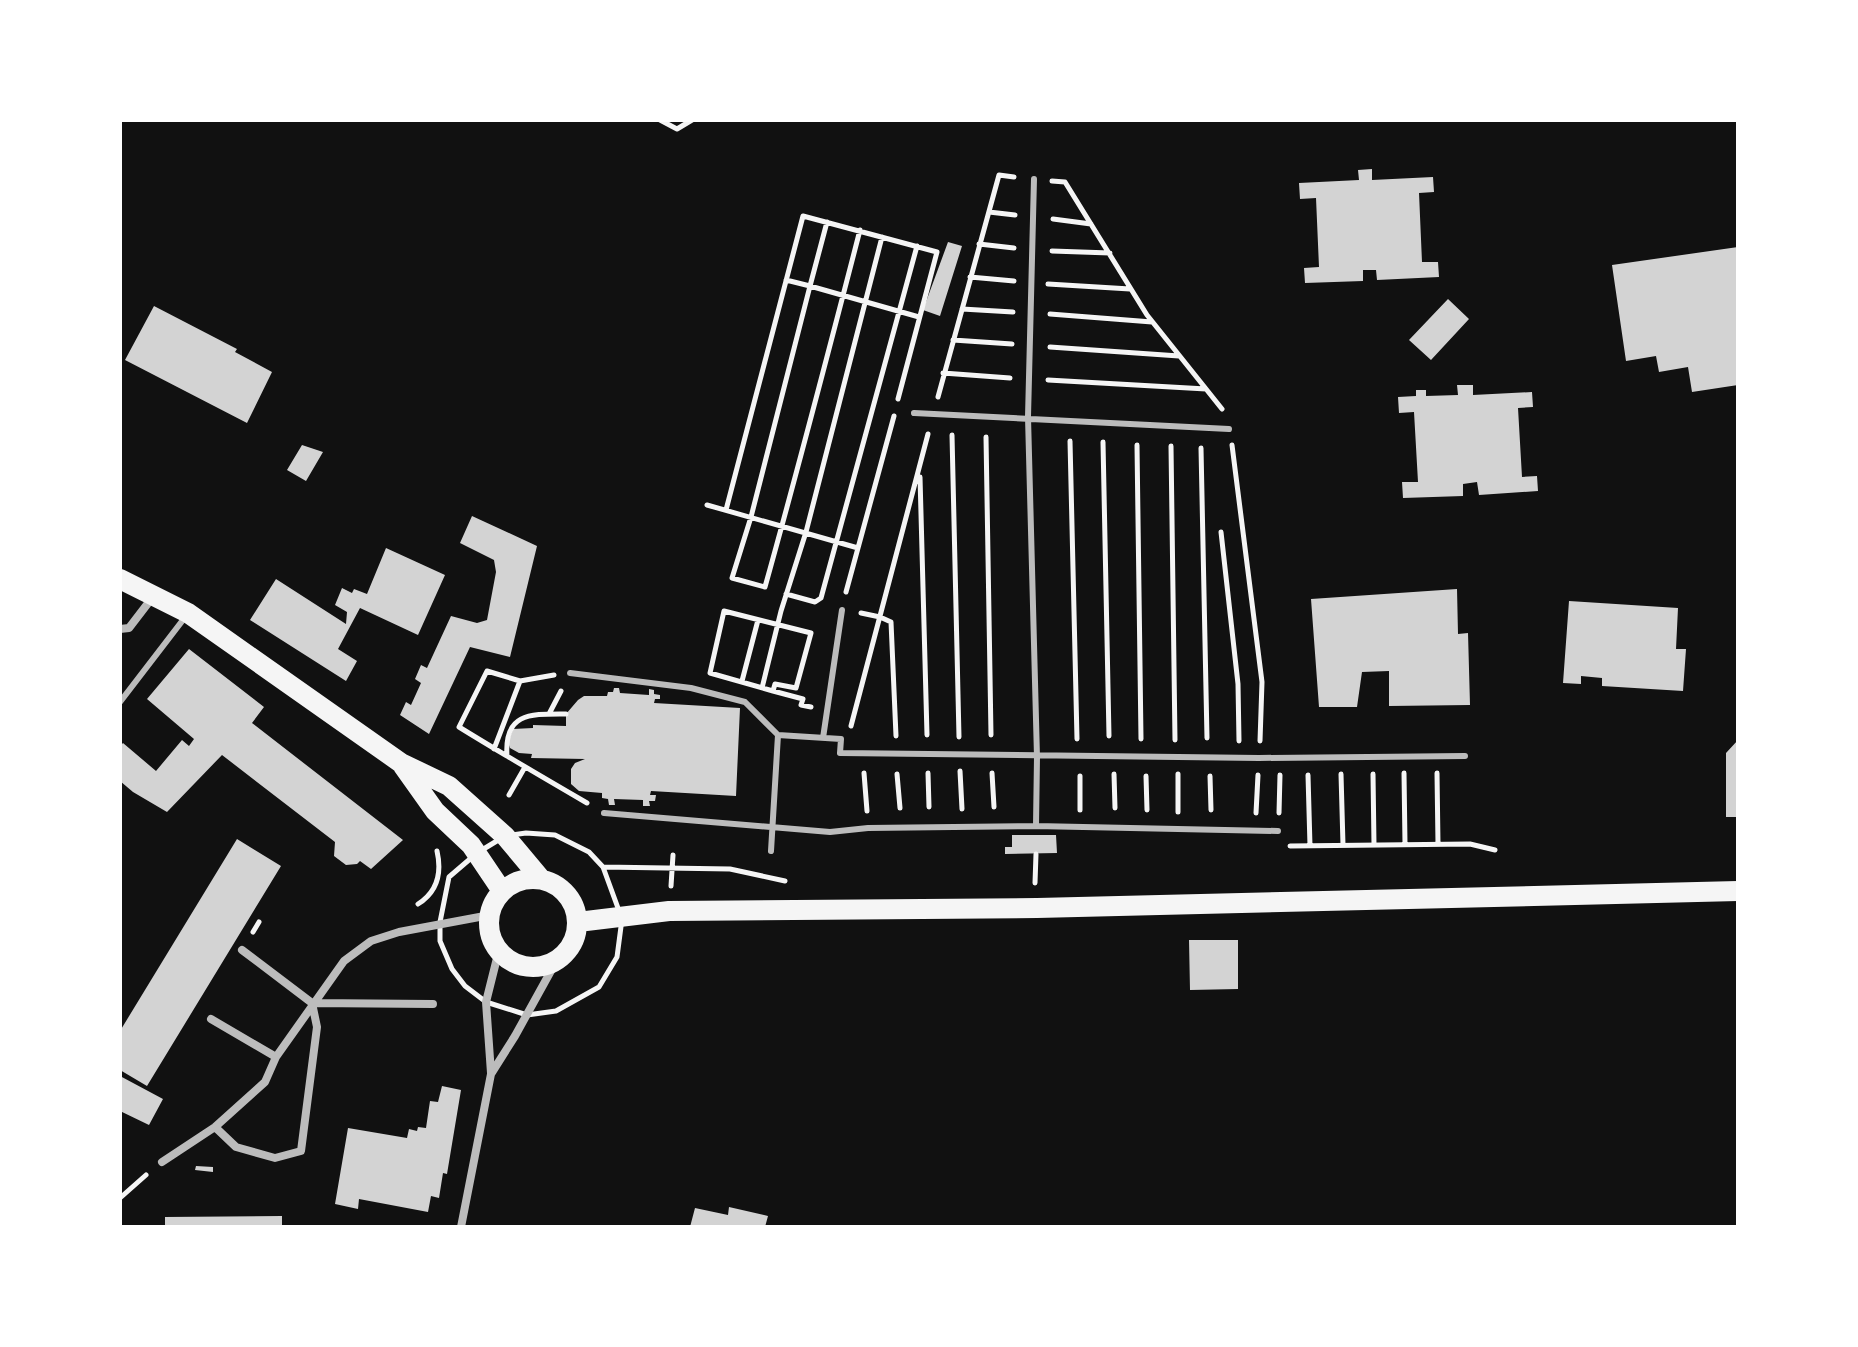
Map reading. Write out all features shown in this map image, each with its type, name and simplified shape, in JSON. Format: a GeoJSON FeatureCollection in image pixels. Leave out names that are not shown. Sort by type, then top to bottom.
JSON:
{"type":"FeatureCollection","features":[{"type":"Feature","properties":{"kind":"main road"},"geometry":{"type":"LineString","coordinates":[[120,579],[188,613],[401,763],[449,786],[480,810],[541,879]]}},
{"type":"Feature","properties":{"kind":"main road"},"geometry":{"type":"LineString","coordinates":[[401,763],[435,811],[477,853],[502,891]]}},
{"type":"Feature","properties":{"kind":"main road"},"geometry":{"type":"LineString","coordinates":[[527,879],[541,879],[567,893],[575,907],[578,922],[573,943],[557,960],[533,967],[508,959],[499,950],[492,940],[490,915],[502,891],[527,879]]}},
{"type":"Feature","properties":{"kind":"main road"},"geometry":{"type":"LineString","coordinates":[[578,922],[683,911],[1053,907],[1738,891]]}},
{"type":"Feature","properties":{"kind":"street"},"geometry":{"type":"LineString","coordinates":[[120,629],[129,628],[154,596]]}},
{"type":"Feature","properties":{"kind":"street"},"geometry":{"type":"LineString","coordinates":[[162,1162],[215,1127],[265,1082],[276,1057],[344,961],[371,941],[399,932],[490,915]]}},
{"type":"Feature","properties":{"kind":"street"},"geometry":{"type":"LineString","coordinates":[[242,950],[312,1003],[433,1004]]}},
{"type":"Feature","properties":{"kind":"street"},"geometry":{"type":"LineString","coordinates":[[461,1227],[491,1074],[486,1002],[499,950]]}},
{"type":"Feature","properties":{"kind":"street"},"geometry":{"type":"LineString","coordinates":[[491,1074],[557,960]]}},
{"type":"Feature","properties":{"kind":"street"},"geometry":{"type":"LineString","coordinates":[[215,1127],[236,1147],[275,1158],[301,1151],[317,1027],[312,1003]]}},
{"type":"Feature","properties":{"kind":"street"},"geometry":{"type":"LineString","coordinates":[[211,1019],[276,1057]]}},
{"type":"Feature","properties":{"kind":"lane"},"geometry":{"type":"LineString","coordinates":[[1034,179],[1028,417],[1036,826]]}},
{"type":"Feature","properties":{"kind":"lane"},"geometry":{"type":"LineString","coordinates":[[914,413],[1229,429]]}},
{"type":"Feature","properties":{"kind":"lane"},"geometry":{"type":"LineString","coordinates":[[823,738],[842,610]]}},
{"type":"Feature","properties":{"kind":"lane"},"geometry":{"type":"LineString","coordinates":[[120,702],[188,613]]}},
{"type":"Feature","properties":{"kind":"lane"},"geometry":{"type":"LineString","coordinates":[[570,673],[691,688],[745,702],[778,735],[841,739],[840,753],[1177,758],[1465,756]]}},
{"type":"Feature","properties":{"kind":"lane"},"geometry":{"type":"LineString","coordinates":[[771,851],[778,735]]}},
{"type":"Feature","properties":{"kind":"lane"},"geometry":{"type":"LineString","coordinates":[[604,813],[830,832],[868,828],[1036,826],[1278,831]]}},
{"type":"Feature","properties":{"kind":"path"},"geometry":{"type":"LineString","coordinates":[[660,120],[677,129],[692,120]]}},
{"type":"Feature","properties":{"kind":"path"},"geometry":{"type":"LineString","coordinates":[[841,739],[850,731],[943,373],[999,175],[1065,182],[1153,322],[1226,414],[1262,682],[1254,830]]}},
{"type":"Feature","properties":{"kind":"path"},"geometry":{"type":"LineString","coordinates":[[726,510],[803,216],[937,252],[842,610],[891,622],[901,828]]}},
{"type":"Feature","properties":{"kind":"path"},"geometry":{"type":"LineString","coordinates":[[827,222],[751,517],[732,578],[765,587],[860,230]]}},
{"type":"Feature","properties":{"kind":"path"},"geometry":{"type":"LineString","coordinates":[[762,688],[786,594],[806,532],[882,237]]}},
{"type":"Feature","properties":{"kind":"path"},"geometry":{"type":"LineString","coordinates":[[786,594],[815,602],[821,598],[917,246]]}},
{"type":"Feature","properties":{"kind":"path"},"geometry":{"type":"LineString","coordinates":[[786,280],[919,317]]}},
{"type":"Feature","properties":{"kind":"path"},"geometry":{"type":"LineString","coordinates":[[962,309],[1153,322]]}},
{"type":"Feature","properties":{"kind":"path"},"geometry":{"type":"LineString","coordinates":[[953,340],[1180,356]]}},
{"type":"Feature","properties":{"kind":"path"},"geometry":{"type":"LineString","coordinates":[[943,373],[1206,389]]}},
{"type":"Feature","properties":{"kind":"path"},"geometry":{"type":"LineString","coordinates":[[952,414],[962,828]]}},
{"type":"Feature","properties":{"kind":"path"},"geometry":{"type":"LineString","coordinates":[[985,415],[995,828]]}},
{"type":"Feature","properties":{"kind":"path"},"geometry":{"type":"LineString","coordinates":[[1070,420],[1080,829]]}},
{"type":"Feature","properties":{"kind":"path"},"geometry":{"type":"LineString","coordinates":[[1102,421],[1110,745],[1116,829]]}},
{"type":"Feature","properties":{"kind":"path"},"geometry":{"type":"LineString","coordinates":[[1136,424],[1141,746],[1145,757],[1148,830]]}},
{"type":"Feature","properties":{"kind":"path"},"geometry":{"type":"LineString","coordinates":[[1170,425],[1179,830]]}},
{"type":"Feature","properties":{"kind":"path"},"geometry":{"type":"LineString","coordinates":[[1201,427],[1212,830]]}},
{"type":"Feature","properties":{"kind":"path"},"geometry":{"type":"LineString","coordinates":[[920,468],[930,828]]}},
{"type":"Feature","properties":{"kind":"path"},"geometry":{"type":"LineString","coordinates":[[707,505],[858,548]]}},
{"type":"Feature","properties":{"kind":"path"},"geometry":{"type":"LineString","coordinates":[[1221,532],[1238,684],[1239,758]]}},
{"type":"Feature","properties":{"kind":"path"},"geometry":{"type":"LineString","coordinates":[[773,691],[775,684],[796,688],[811,633],[724,611],[710,673],[762,688],[773,691],[803,699],[801,705]]}},
{"type":"Feature","properties":{"kind":"path"},"geometry":{"type":"LineString","coordinates":[[742,682],[758,620]]}},
{"type":"Feature","properties":{"kind":"path"},"geometry":{"type":"LineString","coordinates":[[570,673],[520,681],[487,671],[459,727],[604,813]]}},
{"type":"Feature","properties":{"kind":"path"},"geometry":{"type":"LineString","coordinates":[[548,714],[570,673]]}},
{"type":"Feature","properties":{"kind":"path"},"geometry":{"type":"LineString","coordinates":[[494,749],[520,681]]}},
{"type":"Feature","properties":{"kind":"path"},"geometry":{"type":"LineString","coordinates":[[507,757],[506,738],[515,721],[548,714],[566,714]]}},
{"type":"Feature","properties":{"kind":"path"},"geometry":{"type":"LineString","coordinates":[[862,753],[868,828]]}},
{"type":"Feature","properties":{"kind":"path"},"geometry":{"type":"LineString","coordinates":[[1437,756],[1438,844]]}},
{"type":"Feature","properties":{"kind":"path"},"geometry":{"type":"LineString","coordinates":[[1373,757],[1374,845]]}},
{"type":"Feature","properties":{"kind":"path"},"geometry":{"type":"LineString","coordinates":[[1404,757],[1405,844]]}},
{"type":"Feature","properties":{"kind":"path"},"geometry":{"type":"LineString","coordinates":[[1280,758],[1280,846],[1470,844],[1495,850]]}},
{"type":"Feature","properties":{"kind":"path"},"geometry":{"type":"LineString","coordinates":[[1307,758],[1310,846]]}},
{"type":"Feature","properties":{"kind":"path"},"geometry":{"type":"LineString","coordinates":[[1340,758],[1343,845]]}},
{"type":"Feature","properties":{"kind":"path"},"geometry":{"type":"LineString","coordinates":[[509,795],[525,767]]}},
{"type":"Feature","properties":{"kind":"path"},"geometry":{"type":"LineString","coordinates":[[526,833],[555,835],[589,852],[603,867],[622,919],[617,957],[599,987],[556,1011],[527,1015],[486,1002],[465,986],[452,969],[440,941],[440,922],[449,877],[477,853],[505,836],[526,833]]}},
{"type":"Feature","properties":{"kind":"path"},"geometry":{"type":"LineString","coordinates":[[399,932],[394,909],[421,904],[435,887],[441,869],[436,846]]}},
{"type":"Feature","properties":{"kind":"path"},"geometry":{"type":"LineString","coordinates":[[1035,884],[1036,854]]}},
{"type":"Feature","properties":{"kind":"path"},"geometry":{"type":"LineString","coordinates":[[120,1198],[162,1162]]}},
{"type":"Feature","properties":{"kind":"building"},"geometry":{"type":"Polygon","coordinates":[[[1372,169],[1372,180],[1433,177],[1434,192],[1419,193],[1422,262],[1438,262],[1439,277],[1377,280],[1376,270],[1363,270],[1363,281],[1305,283],[1304,268],[1319,267],[1316,198],[1300,199],[1299,183],[1359,180],[1358,170],[1372,169]]]}},
{"type":"Feature","properties":{"kind":"building"},"geometry":{"type":"Polygon","coordinates":[[[948,242],[962,246],[940,316],[923,310],[948,242]]]}},
{"type":"Feature","properties":{"kind":"building"},"geometry":{"type":"Polygon","coordinates":[[[1738,247],[1738,385],[1692,392],[1688,367],[1659,372],[1656,356],[1626,361],[1612,265],[1738,247]]]}},
{"type":"Feature","properties":{"kind":"building"},"geometry":{"type":"Polygon","coordinates":[[[1448,299],[1469,319],[1431,360],[1409,340],[1448,299]]]}},
{"type":"Feature","properties":{"kind":"building"},"geometry":{"type":"Polygon","coordinates":[[[154,306],[237,349],[235,352],[272,372],[247,423],[125,360],[154,306]]]}},
{"type":"Feature","properties":{"kind":"building"},"geometry":{"type":"Polygon","coordinates":[[[1457,385],[1473,385],[1473,395],[1532,392],[1533,407],[1518,408],[1522,477],[1537,476],[1538,491],[1479,495],[1477,482],[1463,484],[1463,496],[1403,498],[1402,482],[1418,482],[1414,412],[1399,413],[1398,397],[1416,396],[1416,390],[1426,390],[1426,396],[1458,395],[1457,385]]]}},
{"type":"Feature","properties":{"kind":"building"},"geometry":{"type":"Polygon","coordinates":[[[302,445],[323,452],[306,481],[287,470],[302,445]]]}},
{"type":"Feature","properties":{"kind":"building"},"geometry":{"type":"Polygon","coordinates":[[[472,516],[537,546],[510,657],[470,647],[429,734],[400,715],[406,702],[411,705],[421,683],[415,679],[421,665],[427,668],[451,616],[477,623],[487,620],[496,572],[494,560],[460,543],[472,516]]]}},
{"type":"Feature","properties":{"kind":"building"},"geometry":{"type":"Polygon","coordinates":[[[386,548],[445,575],[418,635],[360,608],[338,649],[357,661],[346,681],[250,620],[276,579],[346,624],[347,612],[335,605],[342,588],[352,593],[354,589],[367,594],[386,548]]]}},
{"type":"Feature","properties":{"kind":"building"},"geometry":{"type":"Polygon","coordinates":[[[1457,589],[1458,634],[1468,633],[1470,705],[1389,706],[1389,671],[1362,672],[1357,707],[1319,707],[1311,599],[1457,589]]]}},
{"type":"Feature","properties":{"kind":"building"},"geometry":{"type":"Polygon","coordinates":[[[1569,601],[1678,608],[1676,649],[1686,649],[1683,691],[1602,686],[1602,678],[1581,676],[1581,684],[1563,683],[1569,601]]]}},
{"type":"Feature","properties":{"kind":"building"},"geometry":{"type":"Polygon","coordinates":[[[189,649],[264,707],[252,723],[403,840],[371,869],[360,861],[346,865],[334,856],[335,842],[222,755],[167,812],[120,781],[120,746],[123,743],[156,771],[182,740],[189,746],[194,739],[147,699],[189,649]]]}},
{"type":"Feature","properties":{"kind":"building"},"geometry":{"type":"Polygon","coordinates":[[[614,688],[619,688],[620,693],[649,695],[649,689],[654,690],[660,699],[655,699],[654,703],[740,708],[736,796],[651,791],[650,795],[656,795],[655,801],[649,801],[650,806],[643,806],[643,800],[614,799],[615,805],[609,805],[608,799],[602,798],[602,793],[579,791],[571,784],[571,769],[575,763],[585,759],[531,758],[532,754],[519,753],[510,748],[508,742],[513,729],[533,728],[533,725],[566,726],[566,714],[578,700],[584,696],[607,696],[614,688]]]}},
{"type":"Feature","properties":{"kind":"building"},"geometry":{"type":"Polygon","coordinates":[[[1738,740],[1738,817],[1726,817],[1726,753],[1738,740]]]}},
{"type":"Feature","properties":{"kind":"building"},"geometry":{"type":"Polygon","coordinates":[[[1012,835],[1056,835],[1057,853],[1005,854],[1005,847],[1012,847],[1012,835]]]}},
{"type":"Feature","properties":{"kind":"building"},"geometry":{"type":"Polygon","coordinates":[[[237,839],[281,866],[147,1086],[120,1070],[120,1031],[237,839]]]}},
{"type":"Feature","properties":{"kind":"building"},"geometry":{"type":"Polygon","coordinates":[[[1189,940],[1238,940],[1238,989],[1190,990],[1189,940]]]}},
{"type":"Feature","properties":{"kind":"building"},"geometry":{"type":"Polygon","coordinates":[[[120,1076],[163,1099],[149,1125],[120,1111],[120,1076]]]}},
{"type":"Feature","properties":{"kind":"building"},"geometry":{"type":"Polygon","coordinates":[[[442,1086],[461,1090],[447,1174],[443,1173],[439,1198],[431,1196],[428,1212],[359,1199],[358,1209],[335,1204],[348,1128],[407,1138],[409,1129],[417,1131],[418,1127],[426,1128],[430,1101],[438,1102],[442,1086]]]}},
{"type":"Feature","properties":{"kind":"building"},"geometry":{"type":"Polygon","coordinates":[[[196,1166],[213,1167],[213,1172],[195,1170],[196,1166]]]}},
{"type":"Feature","properties":{"kind":"building"},"geometry":{"type":"Polygon","coordinates":[[[729,1207],[768,1216],[765,1227],[690,1227],[695,1208],[728,1215],[729,1207]]]}},
{"type":"Feature","properties":{"kind":"building"},"geometry":{"type":"Polygon","coordinates":[[[282,1216],[282,1227],[165,1227],[165,1217],[282,1216]]]}}]}
